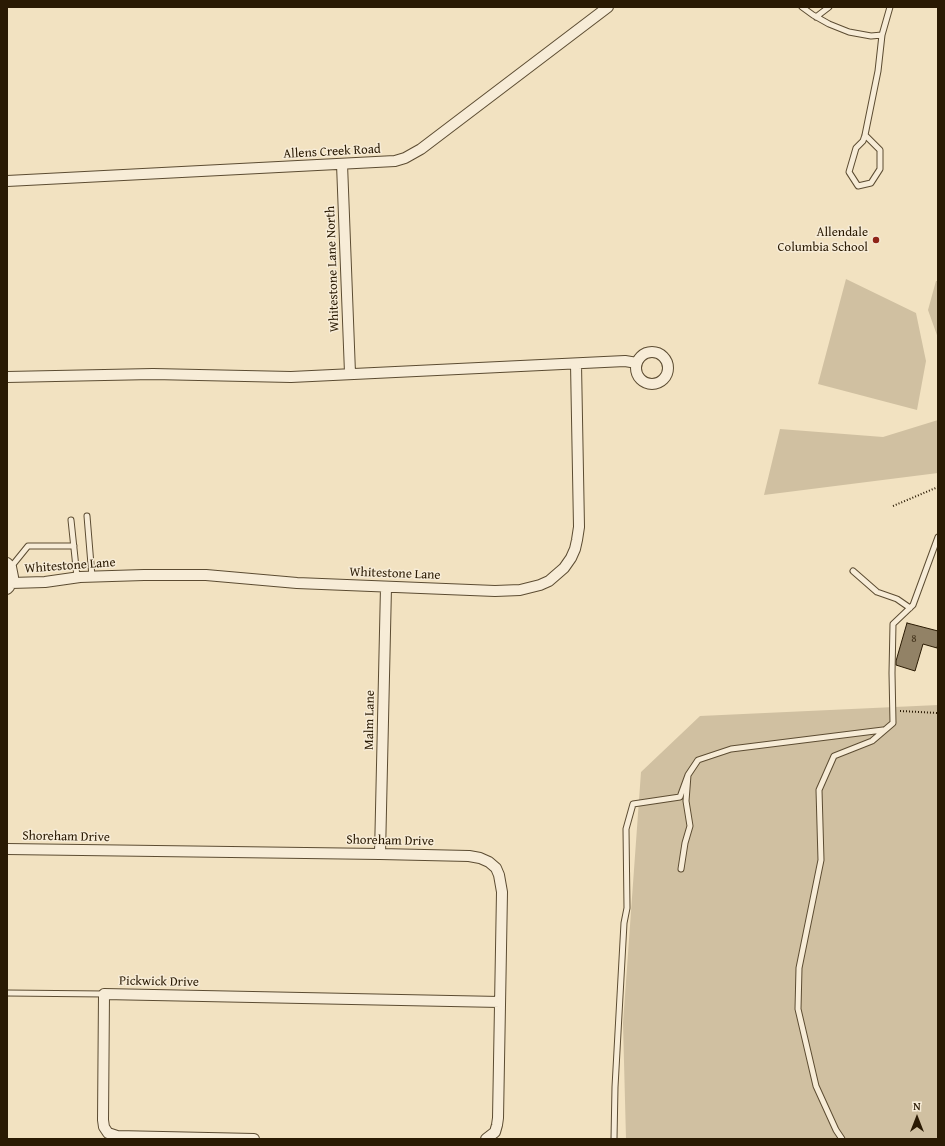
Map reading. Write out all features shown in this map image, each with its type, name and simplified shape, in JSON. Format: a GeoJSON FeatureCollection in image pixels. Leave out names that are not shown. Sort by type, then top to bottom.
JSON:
{"type":"FeatureCollection","features":[{"type":"Feature","properties":{"kind":"street","name":"Allens Creek Road"},"geometry":{"type":"LineString","coordinates":[[7,181],[342,164],[394,161],[406,158],[421,149],[608,7]]}},
{"type":"Feature","properties":{"kind":"street","name":"Whitestone Lane North"},"geometry":{"type":"LineString","coordinates":[[342,164],[350,373]]}},
{"type":"Feature","properties":{"kind":"street"},"geometry":{"type":"LineString","coordinates":[[7,377],[153,374],[291,377],[625,361],[637,363]]}},
{"type":"Feature","properties":{"kind":"street","name":"Whitestone Lane"},"geometry":{"type":"LineString","coordinates":[[9,586],[77,577],[144,575],[206,575],[297,583],[495,591],[520,590],[549,581],[564,568],[571,558],[575,549],[579,527],[576,364]]}},
{"type":"Feature","properties":{"kind":"street","name":"Whitestone Lane"},"geometry":{"type":"LineString","coordinates":[[9,565],[13,577],[9,586]]}},
{"type":"Feature","properties":{"kind":"street","name":"Malm Lane"},"geometry":{"type":"LineString","coordinates":[[380,854],[386,587]]}},
{"type":"Feature","properties":{"kind":"street","name":"Shoreham Drive"},"geometry":{"type":"LineString","coordinates":[[7,849],[469,856],[480,858],[489,862],[496,868],[500,875],[502,892],[498,1118],[495,1132],[488,1138]]}},
{"type":"Feature","properties":{"kind":"street","name":"Pickwick Drive"},"geometry":{"type":"LineString","coordinates":[[254,1139],[117,1136],[108,1133],[104,1127],[103,1120],[104,994],[500,1002]]}},
{"type":"Feature","properties":{"kind":"lane"},"geometry":{"type":"LineString","coordinates":[[802,7],[816,17],[849,32],[871,36],[882,35]]}},
{"type":"Feature","properties":{"kind":"lane"},"geometry":{"type":"LineString","coordinates":[[816,17],[830,7]]}},
{"type":"Feature","properties":{"kind":"lane"},"geometry":{"type":"LineString","coordinates":[[865,135],[880,150],[880,169],[871,183],[858,186],[849,172],[856,148],[865,135],[878,71],[882,35],[890,7]]}},
{"type":"Feature","properties":{"kind":"lane"},"geometry":{"type":"LineString","coordinates":[[88,516],[92,577]]}},
{"type":"Feature","properties":{"kind":"lane"},"geometry":{"type":"LineString","coordinates":[[71,520],[77,577]]}},
{"type":"Feature","properties":{"kind":"lane"},"geometry":{"type":"LineString","coordinates":[[842,1139],[836,1130],[816,1086],[798,1009],[799,968],[821,860],[819,790],[834,756],[872,740],[893,723],[893,624],[913,605],[938,537]]}},
{"type":"Feature","properties":{"kind":"lane"},"geometry":{"type":"LineString","coordinates":[[9,565],[28,546],[74,546]]}},
{"type":"Feature","properties":{"kind":"lane"},"geometry":{"type":"LineString","coordinates":[[853,572],[877,592],[897,599],[910,608]]}},
{"type":"Feature","properties":{"kind":"lane"},"geometry":{"type":"LineString","coordinates":[[614,1139],[615,1087],[624,923],[627,908],[626,829],[633,804],[680,797],[688,775],[698,760],[731,749],[884,730]]}},
{"type":"Feature","properties":{"kind":"lane"},"geometry":{"type":"LineString","coordinates":[[681,869],[684,843],[690,826],[686,801],[688,775]]}},
{"type":"Feature","properties":{"kind":"lane"},"geometry":{"type":"LineString","coordinates":[[7,993],[104,994]]}},
{"type":"Feature","properties":{"kind":"path"},"geometry":{"type":"LineString","coordinates":[[893,506],[938,487]]}},
{"type":"Feature","properties":{"kind":"path"},"geometry":{"type":"LineString","coordinates":[[893,711],[938,714]]}},
{"type":"Feature","properties":{"kind":"shaded area"},"geometry":{"type":"Polygon","coordinates":[[[846,279],[916,313],[926,361],[917,410],[818,384],[846,279]]]}},
{"type":"Feature","properties":{"kind":"shaded area"},"geometry":{"type":"Polygon","coordinates":[[[936,281],[938,281],[938,338],[928,310],[936,281]]]}},
{"type":"Feature","properties":{"kind":"shaded area"},"geometry":{"type":"Polygon","coordinates":[[[938,420],[938,473],[764,495],[780,429],[883,437],[938,420]]]}},
{"type":"Feature","properties":{"kind":"shaded area"},"geometry":{"type":"Polygon","coordinates":[[[938,705],[938,1139],[626,1139],[623,1023],[641,772],[700,716],[938,705]]]}},
{"type":"Feature","properties":{"kind":"building"},"geometry":{"type":"Polygon","coordinates":[[[907,623],[938,631],[937,648],[923,644],[915,671],[896,665],[907,623]]]}},
{"type":"Feature","properties":{"kind":"place","name":"Allendale Columbia School"},"geometry":{"type":"Point","coordinates":[876,240]}}]}
